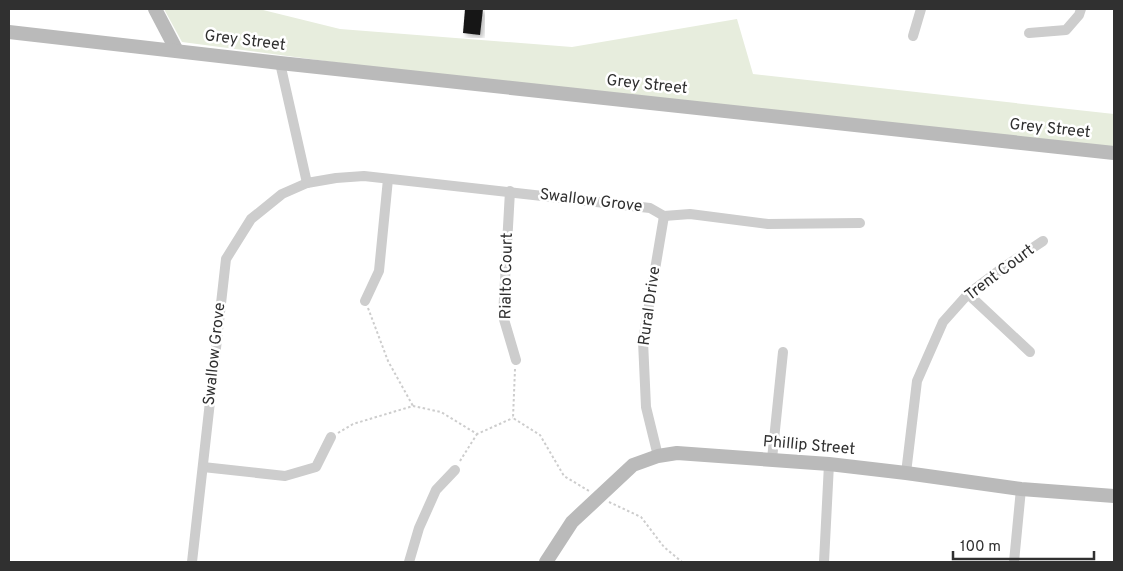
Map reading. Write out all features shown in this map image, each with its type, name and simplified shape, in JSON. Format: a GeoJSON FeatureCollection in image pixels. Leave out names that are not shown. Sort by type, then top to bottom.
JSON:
{"type":"FeatureCollection","features":[{"type":"Feature","properties":{"kind":"main road"},"geometry":{"type":"LineString","coordinates":[[155,9],[177,51]]}},
{"type":"Feature","properties":{"kind":"main road","name":"Grey Street"},"geometry":{"type":"LineString","coordinates":[[9,32],[1114,153]]}},
{"type":"Feature","properties":{"kind":"main road","name":"Phillip Street"},"geometry":{"type":"LineString","coordinates":[[546,562],[572,522],[633,465],[658,456],[677,453],[828,464],[1020,489],[1114,496]]}},
{"type":"Feature","properties":{"kind":"street"},"geometry":{"type":"LineString","coordinates":[[913,36],[921,9]]}},
{"type":"Feature","properties":{"kind":"street"},"geometry":{"type":"LineString","coordinates":[[1029,33],[1066,30],[1080,15],[1081,9]]}},
{"type":"Feature","properties":{"kind":"street"},"geometry":{"type":"LineString","coordinates":[[280,63],[307,183]]}},
{"type":"Feature","properties":{"kind":"street","name":"Swallow Grove"},"geometry":{"type":"LineString","coordinates":[[192,562],[226,259],[251,219],[282,194],[307,183],[364,176],[650,208],[664,216]]}},
{"type":"Feature","properties":{"kind":"street"},"geometry":{"type":"LineString","coordinates":[[365,301],[379,271],[388,179]]}},
{"type":"Feature","properties":{"kind":"street","name":"Rialto Court"},"geometry":{"type":"LineString","coordinates":[[510,191],[504,316],[516,360]]}},
{"type":"Feature","properties":{"kind":"street"},"geometry":{"type":"LineString","coordinates":[[664,216],[690,214],[768,224],[860,223]]}},
{"type":"Feature","properties":{"kind":"street","name":"Rural Drive"},"geometry":{"type":"LineString","coordinates":[[658,456],[646,407],[643,341],[664,216]]}},
{"type":"Feature","properties":{"kind":"street","name":"Trent Court"},"geometry":{"type":"LineString","coordinates":[[906,473],[917,381],[943,322],[968,294],[1043,241]]}},
{"type":"Feature","properties":{"kind":"street"},"geometry":{"type":"LineString","coordinates":[[968,294],[1030,352]]}},
{"type":"Feature","properties":{"kind":"street"},"geometry":{"type":"LineString","coordinates":[[772,459],[783,352]]}},
{"type":"Feature","properties":{"kind":"street"},"geometry":{"type":"LineString","coordinates":[[203,467],[285,476],[316,467],[332,437]]}},
{"type":"Feature","properties":{"kind":"street"},"geometry":{"type":"LineString","coordinates":[[824,562],[828,464]]}},
{"type":"Feature","properties":{"kind":"street"},"geometry":{"type":"LineString","coordinates":[[409,562],[419,528],[436,490],[455,470]]}},
{"type":"Feature","properties":{"kind":"street"},"geometry":{"type":"LineString","coordinates":[[1014,562],[1020,489]]}},
{"type":"Feature","properties":{"kind":"path"},"geometry":{"type":"LineString","coordinates":[[365,301],[388,361],[413,406]]}},
{"type":"Feature","properties":{"kind":"path"},"geometry":{"type":"LineString","coordinates":[[513,418],[516,360]]}},
{"type":"Feature","properties":{"kind":"path"},"geometry":{"type":"LineString","coordinates":[[332,437],[352,424],[413,406],[441,412],[477,434]]}},
{"type":"Feature","properties":{"kind":"path"},"geometry":{"type":"LineString","coordinates":[[455,470],[477,434],[513,418]]}},
{"type":"Feature","properties":{"kind":"path"},"geometry":{"type":"LineString","coordinates":[[513,418],[540,435],[564,476],[598,497],[642,517],[664,547],[682,562]]}},
{"type":"Feature","properties":{"kind":"green space"},"geometry":{"type":"Polygon","coordinates":[[[164,9],[259,9],[340,29],[572,47],[737,19],[753,74],[1114,114],[1114,149],[422,74],[182,42],[164,9]]]}},
{"type":"Feature","properties":{"kind":"building"},"geometry":{"type":"Polygon","coordinates":[[[465,9],[483,9],[480,35],[463,33],[465,9]]]}}]}
